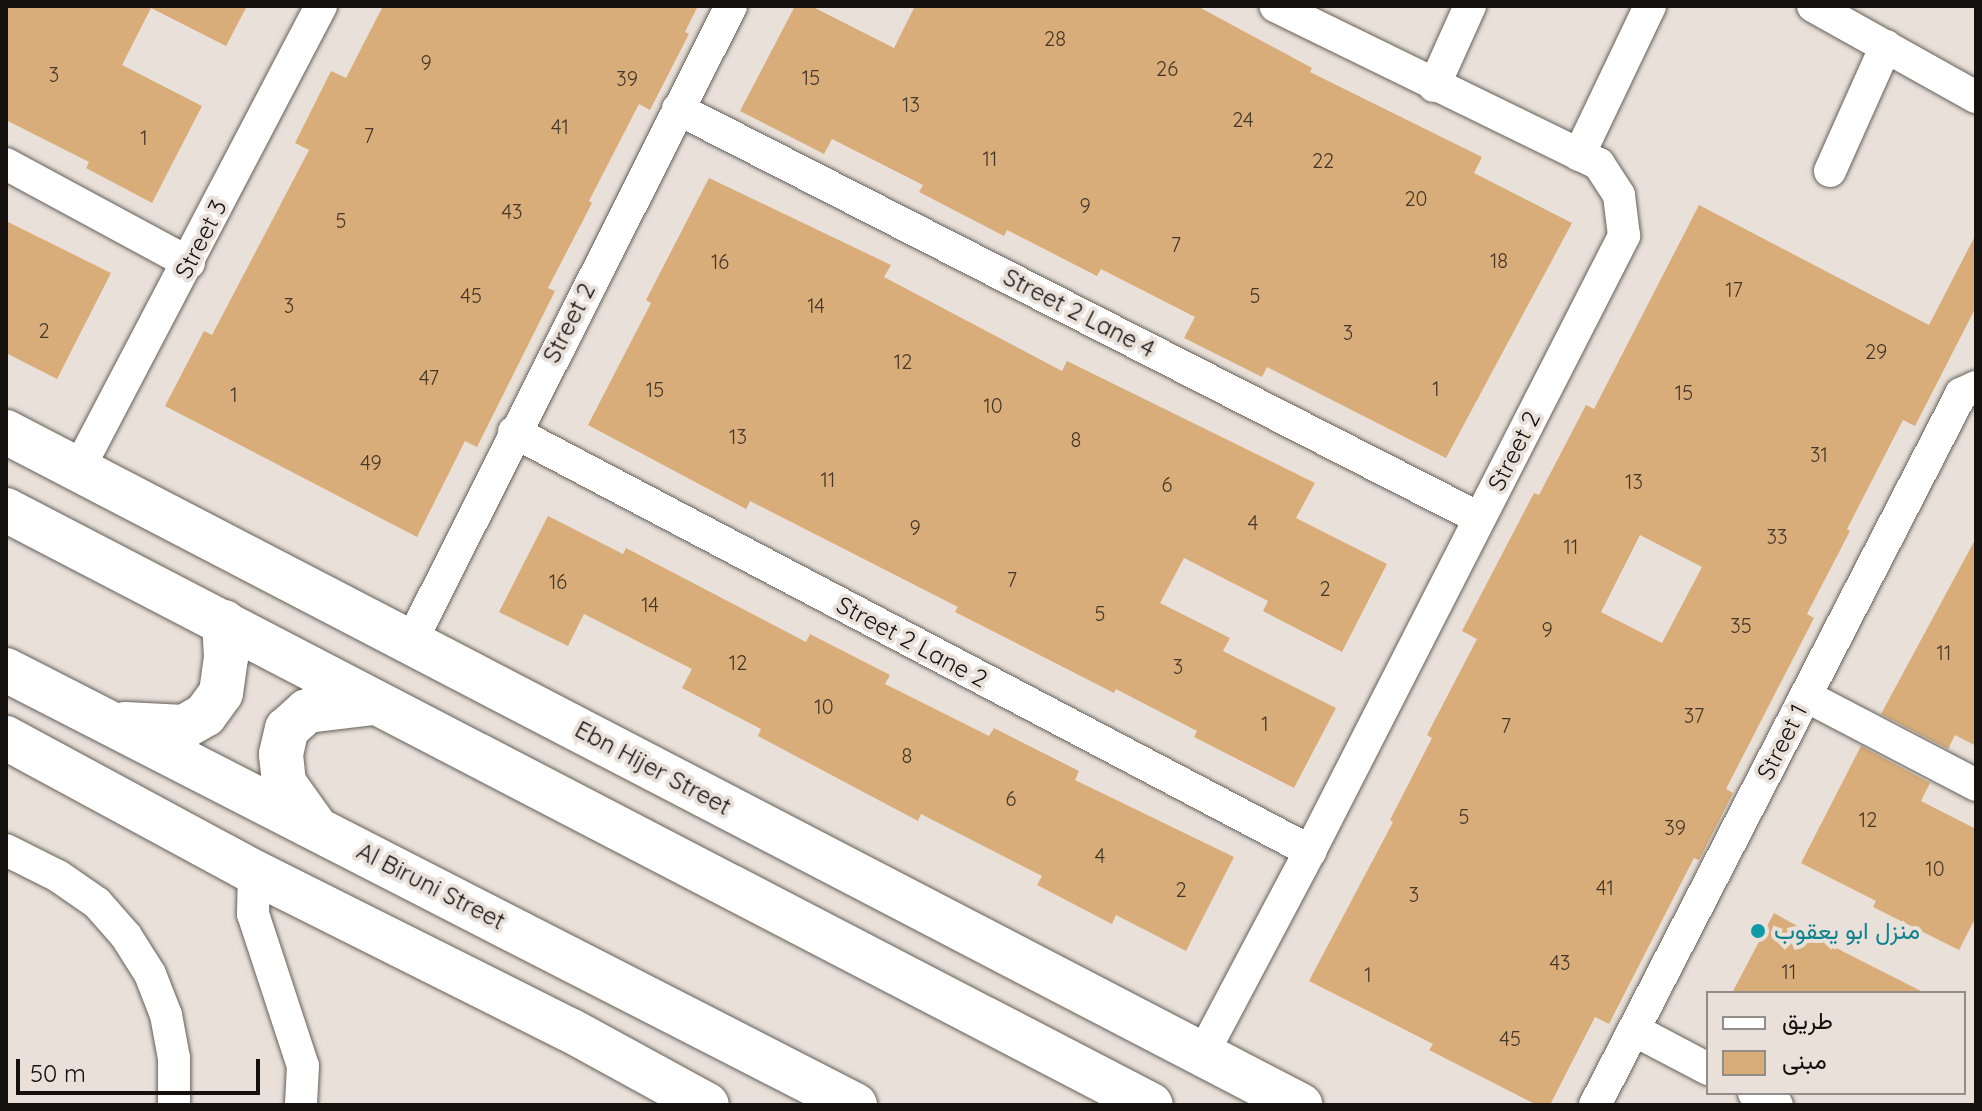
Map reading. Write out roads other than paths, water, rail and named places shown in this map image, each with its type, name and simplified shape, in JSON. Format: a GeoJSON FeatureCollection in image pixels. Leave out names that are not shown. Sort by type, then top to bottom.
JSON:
{"type":"FeatureCollection","features":[{"type":"Feature","properties":{"kind":"main road","name":"Ebn Hijer Street"},"geometry":{"type":"LineString","coordinates":[[6,432],[1300,1105]]}},
{"type":"Feature","properties":{"kind":"main road"},"geometry":{"type":"LineString","coordinates":[[6,510],[224,622],[372,703],[1151,1105]]}},
{"type":"Feature","properties":{"kind":"main road"},"geometry":{"type":"LineString","coordinates":[[111,723],[184,727],[205,715],[221,693],[226,658],[224,622]]}},
{"type":"Feature","properties":{"kind":"main road","name":"Al Biruni Street"},"geometry":{"type":"LineString","coordinates":[[6,670],[855,1105]]}},
{"type":"Feature","properties":{"kind":"main road"},"geometry":{"type":"LineString","coordinates":[[315,827],[284,783],[281,754],[287,729],[307,711],[372,703]]}},
{"type":"Feature","properties":{"kind":"main road"},"geometry":{"type":"LineString","coordinates":[[6,738],[254,872],[570,1030],[707,1105]]}},
{"type":"Feature","properties":{"kind":"main road"},"geometry":{"type":"LineString","coordinates":[[745,894],[773,890],[785,876],[788,859],[784,836]]}},
{"type":"Feature","properties":{"kind":"main road"},"geometry":{"type":"LineString","coordinates":[[834,941],[827,924],[829,898],[843,880],[856,874]]}},
{"type":"Feature","properties":{"kind":"street","name":"Street 3"},"geometry":{"type":"LineString","coordinates":[[78,470],[321,6]]}},
{"type":"Feature","properties":{"kind":"street","name":"Street 2"},"geometry":{"type":"LineString","coordinates":[[411,642],[731,6]]}},
{"type":"Feature","properties":{"kind":"street","name":"Street 2"},"geometry":{"type":"LineString","coordinates":[[1202,1055],[1310,851],[1624,236],[1619,195],[1599,164],[1275,6]]}},
{"type":"Feature","properties":{"kind":"street"},"geometry":{"type":"LineString","coordinates":[[1434,86],[1470,6]]}},
{"type":"Feature","properties":{"kind":"street"},"geometry":{"type":"LineString","coordinates":[[1579,155],[1650,6]]}},
{"type":"Feature","properties":{"kind":"street"},"geometry":{"type":"LineString","coordinates":[[1813,6],[1976,97]]}},
{"type":"Feature","properties":{"kind":"street"},"geometry":{"type":"LineString","coordinates":[[1830,171],[1886,46]]}},
{"type":"Feature","properties":{"kind":"street","name":"Street 2 Lane 4"},"geometry":{"type":"LineString","coordinates":[[678,109],[1479,518]]}},
{"type":"Feature","properties":{"kind":"street"},"geometry":{"type":"LineString","coordinates":[[6,164],[189,263]]}},
{"type":"Feature","properties":{"kind":"street","name":"Street 1"},"geometry":{"type":"LineString","coordinates":[[1595,1105],[1961,394],[1976,387]]}},
{"type":"Feature","properties":{"kind":"street","name":"Street 2 Lane 2"},"geometry":{"type":"LineString","coordinates":[[514,432],[1310,851]]}},
{"type":"Feature","properties":{"kind":"street"},"geometry":{"type":"LineString","coordinates":[[1806,696],[1976,785]]}},
{"type":"Feature","properties":{"kind":"street"},"geometry":{"type":"LineString","coordinates":[[6,850],[58,876],[97,903],[126,936],[150,974],[166,1015],[174,1058],[174,1105]]}},
{"type":"Feature","properties":{"kind":"street"},"geometry":{"type":"LineString","coordinates":[[254,872],[253,914],[303,1066],[301,1105]]}},
{"type":"Feature","properties":{"kind":"street"},"geometry":{"type":"LineString","coordinates":[[1634,1030],[1706,1068]]}},
{"type":"Feature","properties":{"kind":"street"},"geometry":{"type":"LineString","coordinates":[[1758,1095],[1777,1105]]}},
{"type":"Feature","properties":{"kind":"place","name":"منزل ابو يعقوب"},"geometry":{"type":"Point","coordinates":[1758,931]}}]}
